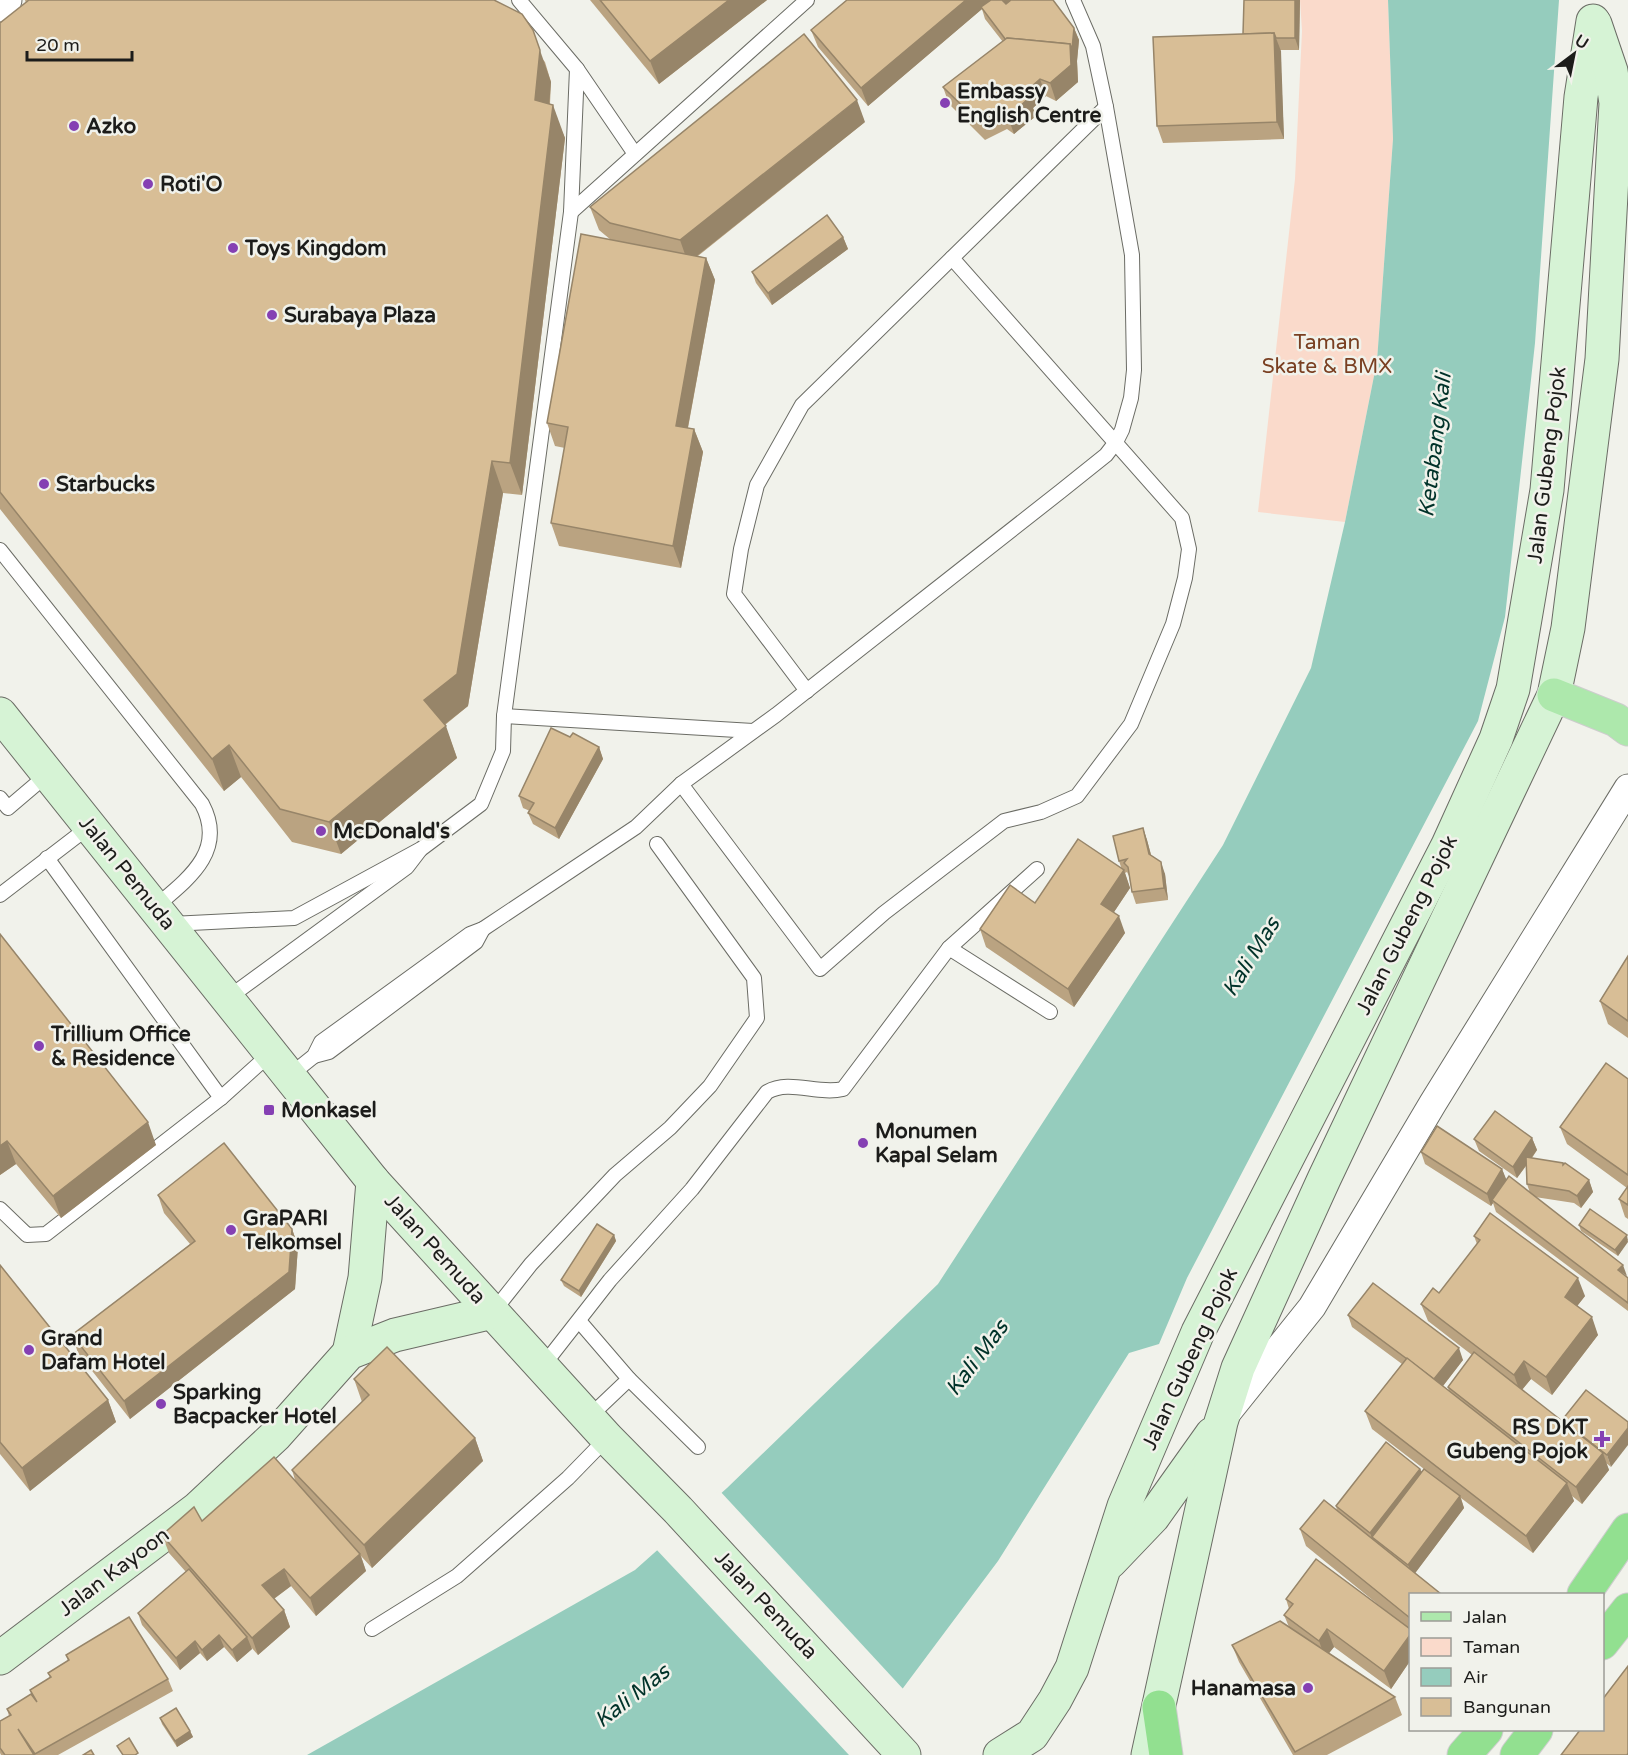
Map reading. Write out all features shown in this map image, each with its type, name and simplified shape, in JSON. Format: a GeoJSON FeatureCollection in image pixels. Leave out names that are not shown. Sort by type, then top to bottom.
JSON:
{"type":"FeatureCollection","features":[{"type":"Feature","properties":{"kind":"highway"},"geometry":{"type":"LineString","coordinates":[[1585,1593],[1628,1530]]}},
{"type":"Feature","properties":{"kind":"highway"},"geometry":{"type":"LineString","coordinates":[[1604,1640],[1628,1610]]}},
{"type":"Feature","properties":{"kind":"highway"},"geometry":{"type":"LineString","coordinates":[[1158,1707],[1166,1755]]}},
{"type":"Feature","properties":{"kind":"highway"},"geometry":{"type":"LineString","coordinates":[[1464,1755],[1485,1731]]}},
{"type":"Feature","properties":{"kind":"highway"},"geometry":{"type":"LineString","coordinates":[[1517,1755],[1535,1731]]}},
{"type":"Feature","properties":{"kind":"main road","name":"Jalan Gubeng Pojok"},"geometry":{"type":"LineString","coordinates":[[1148,1755],[1221,1422],[1238,1368],[1315,1199],[1554,695],[1568,628],[1602,359],[1616,103],[1608,62],[1593,10]]}},
{"type":"Feature","properties":{"kind":"main road","name":"Jalan Gubeng Pojok"},"geometry":{"type":"LineString","coordinates":[[1000,1755],[1032,1735],[1055,1700],[1072,1668],[1124,1506],[1198,1332],[1448,845],[1496,739],[1513,689],[1547,490],[1581,97],[1593,10]]}},
{"type":"Feature","properties":{"kind":"main road"},"geometry":{"type":"LineString","coordinates":[[1554,695],[1622,724]]}},
{"type":"Feature","properties":{"kind":"main road","name":"Jalan Pemuda"},"geometry":{"type":"LineString","coordinates":[[0,714],[228,998],[292,1062],[373,1181],[542,1367],[678,1510],[893,1743]]}},
{"type":"Feature","properties":{"kind":"main road"},"geometry":{"type":"LineString","coordinates":[[350,1353],[365,1278],[373,1181]]}},
{"type":"Feature","properties":{"kind":"main road","name":"Jalan Kayoon"},"geometry":{"type":"LineString","coordinates":[[0,1658],[197,1509],[275,1436],[350,1353],[395,1335],[493,1312]]}},
{"type":"Feature","properties":{"kind":"main road"},"geometry":{"type":"LineString","coordinates":[[1105,1568],[1153,1517],[1221,1422]]}},
{"type":"Feature","properties":{"kind":"street"},"geometry":{"type":"LineString","coordinates":[[0,5],[5,0]]}},
{"type":"Feature","properties":{"kind":"street"},"geometry":{"type":"LineString","coordinates":[[1221,1422],[1312,1307],[1439,1094],[1628,788]]}},
{"type":"Feature","properties":{"kind":"lane"},"geometry":{"type":"LineString","coordinates":[[519,0],[577,69],[634,153]]}},
{"type":"Feature","properties":{"kind":"lane"},"geometry":{"type":"LineString","coordinates":[[571,212],[807,0]]}},
{"type":"Feature","properties":{"kind":"lane"},"geometry":{"type":"LineString","coordinates":[[0,1209],[27,1235],[46,1234],[221,1098],[292,1062],[470,934],[483,929],[636,827],[681,784],[807,691],[1106,455],[1122,430],[1131,398],[1134,370],[1132,255],[1093,46],[1073,0]]}},
{"type":"Feature","properties":{"kind":"lane"},"geometry":{"type":"LineString","coordinates":[[162,915],[294,918],[421,849],[480,804],[503,751],[504,716],[571,212],[577,69]]}},
{"type":"Feature","properties":{"kind":"lane"},"geometry":{"type":"LineString","coordinates":[[807,691],[734,594],[741,549],[757,485],[802,405],[1106,107]]}},
{"type":"Feature","properties":{"kind":"lane"},"geometry":{"type":"LineString","coordinates":[[681,784],[820,969],[884,913],[1004,822],[1041,812],[1077,796],[1131,724],[1173,624],[1185,578],[1189,549],[1182,518],[952,258]]}},
{"type":"Feature","properties":{"kind":"lane"},"geometry":{"type":"LineString","coordinates":[[0,549],[202,804],[210,819],[208,850],[162,915]]}},
{"type":"Feature","properties":{"kind":"lane"},"geometry":{"type":"LineString","coordinates":[[504,716],[753,731]]}},
{"type":"Feature","properties":{"kind":"lane"},"geometry":{"type":"LineString","coordinates":[[4,803],[48,774]]}},
{"type":"Feature","properties":{"kind":"lane"},"geometry":{"type":"LineString","coordinates":[[0,895],[90,826]]}},
{"type":"Feature","properties":{"kind":"lane"},"geometry":{"type":"LineString","coordinates":[[493,1312],[531,1264],[608,1183],[670,1128],[710,1086],[757,1018],[754,978],[657,844]]}},
{"type":"Feature","properties":{"kind":"lane"},"geometry":{"type":"LineString","coordinates":[[228,998],[407,867],[421,849]]}},
{"type":"Feature","properties":{"kind":"lane"},"geometry":{"type":"LineString","coordinates":[[47,858],[221,1098]]}},
{"type":"Feature","properties":{"kind":"lane"},"geometry":{"type":"LineString","coordinates":[[542,1367],[610,1280],[692,1189],[767,1092],[778,1085],[830,1092],[843,1089],[949,948],[1037,869]]}},
{"type":"Feature","properties":{"kind":"lane"},"geometry":{"type":"LineString","coordinates":[[949,948],[1050,1012]]}},
{"type":"Feature","properties":{"kind":"lane"},"geometry":{"type":"LineString","coordinates":[[579,1322],[629,1379],[698,1448]]}},
{"type":"Feature","properties":{"kind":"lane"},"geometry":{"type":"LineString","coordinates":[[372,1629],[457,1576],[568,1478],[629,1379]]}},
{"type":"Feature","properties":{"kind":"green space","name":"Taman Skate & BMX"},"geometry":{"type":"Polygon","coordinates":[[[1300,0],[1388,0],[1393,139],[1377,361],[1345,522],[1258,512],[1295,179],[1302,31],[1300,0]]]}},
{"type":"Feature","properties":{"kind":"water"},"geometry":{"type":"Polygon","coordinates":[[[1388,0],[1559,0],[1535,343],[1505,617],[1478,721],[1187,1278],[1159,1344],[1129,1353],[998,1561],[853,1755],[307,1755],[635,1570],[727,1488],[938,1284],[1223,845],[1311,668],[1345,522],[1377,361],[1393,139],[1388,0]]]}},
{"type":"Feature","properties":{"kind":"pier"},"geometry":{"type":"Polygon","coordinates":[[[719,1490],[905,1691],[857,1755],[849,1755],[655,1548],[719,1490]]]}},
{"type":"Feature","properties":{"kind":"building","name":"Surabaya Plaza"},"geometry":{"type":"Polygon","coordinates":[[[29,0],[494,0],[522,14],[533,30],[540,50],[535,100],[553,105],[510,463],[492,461],[457,674],[424,700],[446,726],[329,822],[280,809],[229,745],[212,759],[0,492],[0,23],[29,0]]]}},
{"type":"Feature","properties":{"kind":"building"},"geometry":{"type":"Polygon","coordinates":[[[600,0],[729,0],[650,61],[600,0]]]}},
{"type":"Feature","properties":{"kind":"building"},"geometry":{"type":"Polygon","coordinates":[[[847,0],[966,0],[861,88],[811,30],[847,0]]]}},
{"type":"Feature","properties":{"kind":"building"},"geometry":{"type":"Polygon","coordinates":[[[991,0],[1002,0],[1006,4],[1011,0],[1053,0],[1074,28],[1072,49],[1070,44],[1007,38],[1006,40],[981,7],[991,0]]]}},
{"type":"Feature","properties":{"kind":"building"},"geometry":{"type":"Polygon","coordinates":[[[1244,0],[1295,0],[1295,38],[1276,38],[1274,33],[1243,34],[1244,0]]]}},
{"type":"Feature","properties":{"kind":"building"},"geometry":{"type":"Polygon","coordinates":[[[1274,33],[1277,122],[1157,126],[1153,37],[1274,33]]]}},
{"type":"Feature","properties":{"kind":"building"},"geometry":{"type":"Polygon","coordinates":[[[804,34],[857,100],[680,240],[610,223],[590,207],[804,34]]]}},
{"type":"Feature","properties":{"kind":"building"},"geometry":{"type":"Polygon","coordinates":[[[1007,38],[1070,44],[1071,65],[1050,83],[1040,79],[1024,93],[1029,98],[1008,117],[1000,112],[979,122],[943,87],[1007,38]]]}},
{"type":"Feature","properties":{"kind":"building"},"geometry":{"type":"Polygon","coordinates":[[[827,215],[843,237],[768,293],[752,272],[827,215]]]}},
{"type":"Feature","properties":{"kind":"building"},"geometry":{"type":"Polygon","coordinates":[[[581,234],[706,258],[676,426],[694,429],[673,546],[551,523],[568,427],[547,423],[581,234]]]}},
{"type":"Feature","properties":{"kind":"building"},"geometry":{"type":"Polygon","coordinates":[[[551,728],[570,737],[573,733],[599,747],[555,828],[528,813],[534,803],[519,796],[551,728]]]}},
{"type":"Feature","properties":{"kind":"building"},"geometry":{"type":"Polygon","coordinates":[[[1143,828],[1149,854],[1161,862],[1164,888],[1132,892],[1128,867],[1124,863],[1127,859],[1119,861],[1113,836],[1143,828]]]}},
{"type":"Feature","properties":{"kind":"building"},"geometry":{"type":"Polygon","coordinates":[[[1078,839],[1124,870],[1101,904],[1119,916],[1068,989],[980,929],[1010,885],[1035,903],[1078,839]]]}},
{"type":"Feature","properties":{"kind":"building","name":"Trillium Office & Residence"},"geometry":{"type":"Polygon","coordinates":[[[0,934],[148,1122],[53,1196],[7,1141],[0,1146],[0,934]]]}},
{"type":"Feature","properties":{"kind":"building"},"geometry":{"type":"Polygon","coordinates":[[[1628,956],[1628,1021],[1600,1001],[1628,956]]]}},
{"type":"Feature","properties":{"kind":"building"},"geometry":{"type":"Polygon","coordinates":[[[1606,1063],[1628,1079],[1628,1175],[1560,1127],[1606,1063]]]}},
{"type":"Feature","properties":{"kind":"building"},"geometry":{"type":"Polygon","coordinates":[[[1495,1111],[1532,1138],[1513,1167],[1474,1139],[1495,1111]]]}},
{"type":"Feature","properties":{"kind":"building"},"geometry":{"type":"Polygon","coordinates":[[[1437,1126],[1502,1169],[1487,1194],[1421,1152],[1437,1126]]]}},
{"type":"Feature","properties":{"kind":"building"},"geometry":{"type":"Polygon","coordinates":[[[224,1143],[292,1229],[289,1272],[124,1401],[72,1335],[195,1241],[158,1195],[224,1143]]]}},
{"type":"Feature","properties":{"kind":"building"},"geometry":{"type":"Polygon","coordinates":[[[1526,1157],[1563,1163],[1563,1165],[1565,1163],[1589,1180],[1577,1196],[1569,1191],[1527,1184],[1526,1157]]]}},
{"type":"Feature","properties":{"kind":"building"},"geometry":{"type":"Polygon","coordinates":[[[1509,1176],[1623,1265],[1618,1270],[1628,1278],[1628,1303],[1492,1200],[1509,1176]]]}},
{"type":"Feature","properties":{"kind":"building"},"geometry":{"type":"Polygon","coordinates":[[[1628,1186],[1628,1205],[1619,1199],[1628,1186]]]}},
{"type":"Feature","properties":{"kind":"building"},"geometry":{"type":"Polygon","coordinates":[[[1590,1209],[1627,1235],[1615,1250],[1579,1225],[1590,1209]]]}},
{"type":"Feature","properties":{"kind":"building"},"geometry":{"type":"Polygon","coordinates":[[[1490,1213],[1578,1278],[1565,1297],[1592,1317],[1546,1377],[1524,1361],[1514,1375],[1421,1304],[1433,1288],[1439,1293],[1480,1240],[1474,1236],[1490,1213]]]}},
{"type":"Feature","properties":{"kind":"building"},"geometry":{"type":"Polygon","coordinates":[[[597,1224],[614,1235],[579,1291],[561,1280],[597,1224]]]}},
{"type":"Feature","properties":{"kind":"building","name":"Grand Dafam Hotel"},"geometry":{"type":"Polygon","coordinates":[[[0,1265],[108,1400],[22,1468],[0,1442],[0,1265]]]}},
{"type":"Feature","properties":{"kind":"building"},"geometry":{"type":"Polygon","coordinates":[[[1373,1283],[1459,1348],[1434,1379],[1348,1315],[1373,1283]]]}},
{"type":"Feature","properties":{"kind":"building"},"geometry":{"type":"Polygon","coordinates":[[[387,1347],[475,1438],[364,1545],[292,1470],[369,1395],[354,1379],[387,1347]]]}},
{"type":"Feature","properties":{"kind":"building"},"geometry":{"type":"Polygon","coordinates":[[[1474,1352],[1603,1453],[1576,1487],[1448,1387],[1474,1352]]]}},
{"type":"Feature","properties":{"kind":"building"},"geometry":{"type":"Polygon","coordinates":[[[1407,1358],[1567,1483],[1526,1536],[1365,1411],[1407,1358]]]}},
{"type":"Feature","properties":{"kind":"building","name":"RS DKT Gubeng Pojok"},"geometry":{"type":"Polygon","coordinates":[[[1586,1390],[1628,1422],[1628,1428],[1607,1455],[1562,1420],[1586,1390]]]}},
{"type":"Feature","properties":{"kind":"building"},"geometry":{"type":"Polygon","coordinates":[[[1386,1442],[1420,1469],[1370,1533],[1336,1506],[1386,1442]]]}},
{"type":"Feature","properties":{"kind":"building"},"geometry":{"type":"Polygon","coordinates":[[[274,1457],[360,1554],[310,1598],[284,1569],[262,1585],[284,1610],[252,1638],[162,1535],[194,1507],[202,1521],[274,1457]]]}},
{"type":"Feature","properties":{"kind":"building"},"geometry":{"type":"Polygon","coordinates":[[[1424,1469],[1460,1496],[1408,1565],[1372,1537],[1424,1469]]]}},
{"type":"Feature","properties":{"kind":"building"},"geometry":{"type":"Polygon","coordinates":[[[1324,1500],[1440,1593],[1409,1593],[1409,1617],[1300,1529],[1324,1500]]]}},
{"type":"Feature","properties":{"kind":"building"},"geometry":{"type":"Polygon","coordinates":[[[1316,1559],[1409,1628],[1409,1636],[1384,1671],[1327,1629],[1319,1641],[1284,1615],[1293,1604],[1286,1599],[1316,1559]]]}},
{"type":"Feature","properties":{"kind":"building"},"geometry":{"type":"Polygon","coordinates":[[[189,1569],[247,1637],[232,1650],[219,1635],[202,1650],[195,1641],[176,1658],[138,1613],[189,1569]]]}},
{"type":"Feature","properties":{"kind":"building"},"geometry":{"type":"Polygon","coordinates":[[[129,1617],[168,1679],[35,1754],[18,1729],[34,1755],[5,1755],[0,1748],[0,1721],[11,1715],[7,1709],[31,1694],[37,1702],[30,1690],[51,1677],[48,1673],[69,1660],[66,1655],[129,1617]]]}},
{"type":"Feature","properties":{"kind":"building","name":"Hanamasa"},"geometry":{"type":"Polygon","coordinates":[[[1280,1621],[1395,1697],[1295,1752],[1232,1645],[1280,1621]]]}},
{"type":"Feature","properties":{"kind":"building"},"geometry":{"type":"Polygon","coordinates":[[[1628,1666],[1627,1755],[1561,1755],[1579,1731],[1604,1731],[1604,1697],[1628,1666]]]}},
{"type":"Feature","properties":{"kind":"building"},"geometry":{"type":"Polygon","coordinates":[[[176,1708],[190,1731],[175,1741],[160,1718],[176,1708]]]}},
{"type":"Feature","properties":{"kind":"building"},"geometry":{"type":"Polygon","coordinates":[[[129,1738],[138,1753],[123,1755],[117,1746],[129,1738]]]}},
{"type":"Feature","properties":{"kind":"building"},"geometry":{"type":"Polygon","coordinates":[[[91,1750],[94,1755],[83,1755],[91,1750]]]}},
{"type":"Feature","properties":{"kind":"place","name":"Embassy English Centre"},"geometry":{"type":"Point","coordinates":[945,103]}},
{"type":"Feature","properties":{"kind":"place","name":"Azko"},"geometry":{"type":"Point","coordinates":[74,126]}},
{"type":"Feature","properties":{"kind":"place","name":"Roti'O"},"geometry":{"type":"Point","coordinates":[148,184]}},
{"type":"Feature","properties":{"kind":"place","name":"Toys Kingdom"},"geometry":{"type":"Point","coordinates":[233,248]}},
{"type":"Feature","properties":{"kind":"place","name":"Surabaya Plaza"},"geometry":{"type":"Point","coordinates":[272,315]}},
{"type":"Feature","properties":{"kind":"place","name":"Starbucks"},"geometry":{"type":"Point","coordinates":[44,484]}},
{"type":"Feature","properties":{"kind":"place","name":"McDonald's"},"geometry":{"type":"Point","coordinates":[321,831]}},
{"type":"Feature","properties":{"kind":"place","name":"Trillium Office & Residence"},"geometry":{"type":"Point","coordinates":[39,1046]}},
{"type":"Feature","properties":{"kind":"place","name":"Monkasel"},"geometry":{"type":"Point","coordinates":[269,1110]}},
{"type":"Feature","properties":{"kind":"place","name":"Monumen Kapal Selam"},"geometry":{"type":"Point","coordinates":[863,1143]}},
{"type":"Feature","properties":{"kind":"place","name":"GraPARI Telkomsel"},"geometry":{"type":"Point","coordinates":[231,1230]}},
{"type":"Feature","properties":{"kind":"place","name":"Grand Dafam Hotel"},"geometry":{"type":"Point","coordinates":[29,1350]}},
{"type":"Feature","properties":{"kind":"place","name":"Sparking Bacpacker Hotel"},"geometry":{"type":"Point","coordinates":[161,1404]}},
{"type":"Feature","properties":{"kind":"place","name":"RS DKT Gubeng Pojok"},"geometry":{"type":"Point","coordinates":[1602,1439]}},
{"type":"Feature","properties":{"kind":"place","name":"Hanamasa"},"geometry":{"type":"Point","coordinates":[1308,1688]}},
{"type":"Feature","properties":{"kind":"water label","name":"Ketabang Kali"},"geometry":{"type":"Point","coordinates":[1435,445]}},
{"type":"Feature","properties":{"kind":"water label","name":"Kali Mas"},"geometry":{"type":"Point","coordinates":[1251,957]}},
{"type":"Feature","properties":{"kind":"water label","name":"Kali Mas"},"geometry":{"type":"Point","coordinates":[977,1358]}},
{"type":"Feature","properties":{"kind":"water label","name":"Kali Mas"},"geometry":{"type":"Point","coordinates":[632,1696]}}]}
